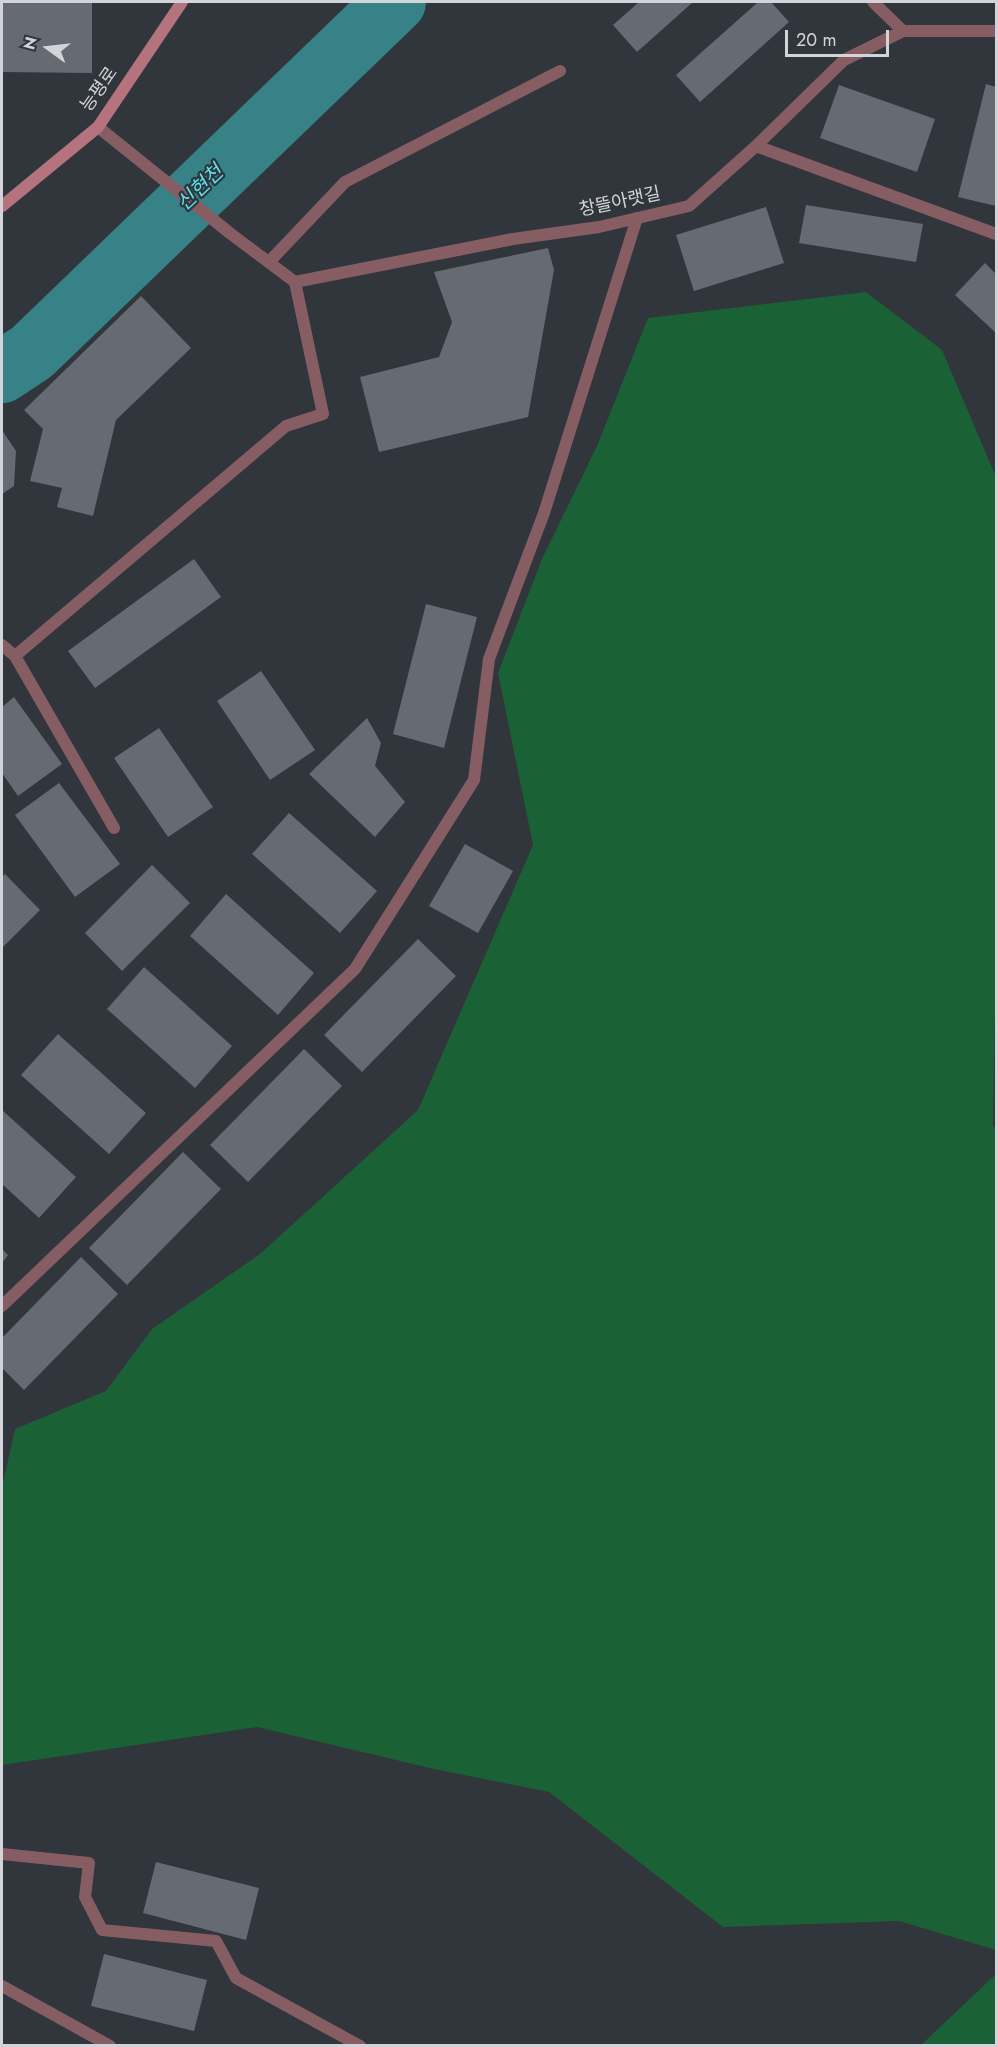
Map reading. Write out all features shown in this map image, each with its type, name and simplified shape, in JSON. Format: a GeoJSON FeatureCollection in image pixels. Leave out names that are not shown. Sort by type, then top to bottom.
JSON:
{"type":"FeatureCollection","features":[{"type":"Feature","properties":{"kind":"main road","name":"능평로"},"geometry":{"type":"LineString","coordinates":[[2,206],[98,127],[182,2]]}},
{"type":"Feature","properties":{"kind":"street"},"geometry":{"type":"LineString","coordinates":[[873,2],[903,31],[996,31]]}},
{"type":"Feature","properties":{"kind":"street","name":"창뜰아랫길"},"geometry":{"type":"LineString","coordinates":[[295,282],[513,239],[599,227],[689,206],[756,146],[844,60],[903,31]]}},
{"type":"Feature","properties":{"kind":"street"},"geometry":{"type":"LineString","coordinates":[[268,262],[345,182],[560,70]]}},
{"type":"Feature","properties":{"kind":"street"},"geometry":{"type":"LineString","coordinates":[[15,656],[286,426],[323,414],[295,282],[231,234],[98,127]]}},
{"type":"Feature","properties":{"kind":"street"},"geometry":{"type":"LineString","coordinates":[[756,146],[996,234]]}},
{"type":"Feature","properties":{"kind":"street"},"geometry":{"type":"LineString","coordinates":[[2,1306],[355,969],[474,780],[489,659],[544,513],[637,218]]}},
{"type":"Feature","properties":{"kind":"street"},"geometry":{"type":"LineString","coordinates":[[2,645],[15,656],[114,828]]}},
{"type":"Feature","properties":{"kind":"street"},"geometry":{"type":"LineString","coordinates":[[2,1854],[88,1863],[85,1897],[102,1930],[216,1941],[236,1978],[360,2046]]}},
{"type":"Feature","properties":{"kind":"street"},"geometry":{"type":"LineString","coordinates":[[2,1986],[110,2046]]}},
{"type":"Feature","properties":{"kind":"green space"},"geometry":{"type":"Polygon","coordinates":[[[866,292],[942,350],[996,477],[996,999],[993,1127],[996,1126],[996,1950],[899,1921],[723,1927],[549,1792],[434,1769],[257,1727],[2,1765],[2,1487],[15,1429],[106,1391],[152,1329],[260,1254],[418,1110],[533,845],[498,673],[542,559],[597,446],[648,318],[866,292]]]}},
{"type":"Feature","properties":{"kind":"green space"},"geometry":{"type":"Polygon","coordinates":[[[996,1974],[996,2045],[921,2045],[996,1974]]]}},
{"type":"Feature","properties":{"kind":"building"},"geometry":{"type":"Polygon","coordinates":[[[2,2],[92,2],[92,73],[2,72],[2,2]]]}},
{"type":"Feature","properties":{"kind":"building"},"geometry":{"type":"Polygon","coordinates":[[[639,2],[693,2],[637,52],[613,25],[639,2]]]}},
{"type":"Feature","properties":{"kind":"building"},"geometry":{"type":"Polygon","coordinates":[[[758,2],[771,2],[789,22],[700,102],[676,75],[758,2]]]}},
{"type":"Feature","properties":{"kind":"building"},"geometry":{"type":"Polygon","coordinates":[[[986,84],[996,87],[996,206],[958,197],[986,84]]]}},
{"type":"Feature","properties":{"kind":"building"},"geometry":{"type":"Polygon","coordinates":[[[839,85],[935,119],[917,172],[820,138],[839,85]]]}},
{"type":"Feature","properties":{"kind":"building"},"geometry":{"type":"Polygon","coordinates":[[[806,205],[923,224],[916,262],[799,243],[806,205]]]}},
{"type":"Feature","properties":{"kind":"building"},"geometry":{"type":"Polygon","coordinates":[[[766,207],[784,263],[694,291],[676,235],[766,207]]]}},
{"type":"Feature","properties":{"kind":"building"},"geometry":{"type":"Polygon","coordinates":[[[548,248],[554,270],[528,417],[379,452],[360,377],[439,357],[452,322],[434,272],[548,248]]]}},
{"type":"Feature","properties":{"kind":"building"},"geometry":{"type":"Polygon","coordinates":[[[985,263],[996,274],[996,333],[955,295],[985,263]]]}},
{"type":"Feature","properties":{"kind":"building"},"geometry":{"type":"Polygon","coordinates":[[[141,296],[191,348],[116,420],[93,516],[57,507],[62,488],[30,481],[43,429],[24,410],[141,296]]]}},
{"type":"Feature","properties":{"kind":"building"},"geometry":{"type":"Polygon","coordinates":[[[2,430],[16,451],[14,486],[2,494],[2,430]]]}},
{"type":"Feature","properties":{"kind":"building"},"geometry":{"type":"Polygon","coordinates":[[[194,559],[221,597],[95,688],[68,651],[194,559]]]}},
{"type":"Feature","properties":{"kind":"building"},"geometry":{"type":"Polygon","coordinates":[[[426,604],[477,617],[444,748],[393,734],[426,604]]]}},
{"type":"Feature","properties":{"kind":"building"},"geometry":{"type":"Polygon","coordinates":[[[261,671],[315,750],[270,780],[217,701],[261,671]]]}},
{"type":"Feature","properties":{"kind":"building"},"geometry":{"type":"Polygon","coordinates":[[[14,697],[62,764],[18,796],[2,773],[2,707],[14,697]]]}},
{"type":"Feature","properties":{"kind":"building"},"geometry":{"type":"Polygon","coordinates":[[[367,718],[381,743],[375,766],[405,802],[375,837],[309,774],[367,718]]]}},
{"type":"Feature","properties":{"kind":"building"},"geometry":{"type":"Polygon","coordinates":[[[159,728],[213,807],[168,837],[114,758],[159,728]]]}},
{"type":"Feature","properties":{"kind":"building"},"geometry":{"type":"Polygon","coordinates":[[[59,783],[120,864],[75,897],[15,815],[59,783]]]}},
{"type":"Feature","properties":{"kind":"building"},"geometry":{"type":"Polygon","coordinates":[[[289,813],[377,891],[340,933],[252,854],[289,813]]]}},
{"type":"Feature","properties":{"kind":"building"},"geometry":{"type":"Polygon","coordinates":[[[465,844],[513,871],[478,933],[429,906],[465,844]]]}},
{"type":"Feature","properties":{"kind":"building"},"geometry":{"type":"Polygon","coordinates":[[[152,865],[190,903],[122,971],[85,933],[152,865]]]}},
{"type":"Feature","properties":{"kind":"building"},"geometry":{"type":"Polygon","coordinates":[[[5,874],[40,910],[2,948],[2,877],[5,874]]]}},
{"type":"Feature","properties":{"kind":"building"},"geometry":{"type":"Polygon","coordinates":[[[226,894],[314,973],[278,1015],[190,936],[226,894]]]}},
{"type":"Feature","properties":{"kind":"building"},"geometry":{"type":"Polygon","coordinates":[[[418,939],[456,976],[362,1072],[324,1035],[418,939]]]}},
{"type":"Feature","properties":{"kind":"building"},"geometry":{"type":"Polygon","coordinates":[[[144,967],[232,1046],[195,1088],[107,1009],[144,967]]]}},
{"type":"Feature","properties":{"kind":"building"},"geometry":{"type":"Polygon","coordinates":[[[58,1034],[146,1113],[109,1154],[21,1075],[58,1034]]]}},
{"type":"Feature","properties":{"kind":"building"},"geometry":{"type":"Polygon","coordinates":[[[304,1049],[342,1086],[248,1182],[210,1145],[304,1049]]]}},
{"type":"Feature","properties":{"kind":"building"},"geometry":{"type":"Polygon","coordinates":[[[2,1110],[76,1177],[39,1218],[2,1184],[2,1110]]]}},
{"type":"Feature","properties":{"kind":"building"},"geometry":{"type":"Polygon","coordinates":[[[183,1152],[221,1189],[127,1285],[89,1248],[183,1152]]]}},
{"type":"Feature","properties":{"kind":"building"},"geometry":{"type":"Polygon","coordinates":[[[2,1249],[8,1255],[2,1263],[2,1249]]]}},
{"type":"Feature","properties":{"kind":"building"},"geometry":{"type":"Polygon","coordinates":[[[81,1257],[118,1294],[24,1390],[2,1368],[2,1338],[81,1257]]]}},
{"type":"Feature","properties":{"kind":"building"},"geometry":{"type":"Polygon","coordinates":[[[156,1862],[259,1888],[246,1940],[143,1913],[156,1862]]]}},
{"type":"Feature","properties":{"kind":"building"},"geometry":{"type":"Polygon","coordinates":[[[104,1954],[207,1980],[194,2031],[91,2006],[104,1954]]]}},
{"type":"Feature","properties":{"kind":"waterway","name":"신현천"},"geometry":{"type":"LineString","coordinates":[[2,372],[32,352],[395,2]]}}]}
